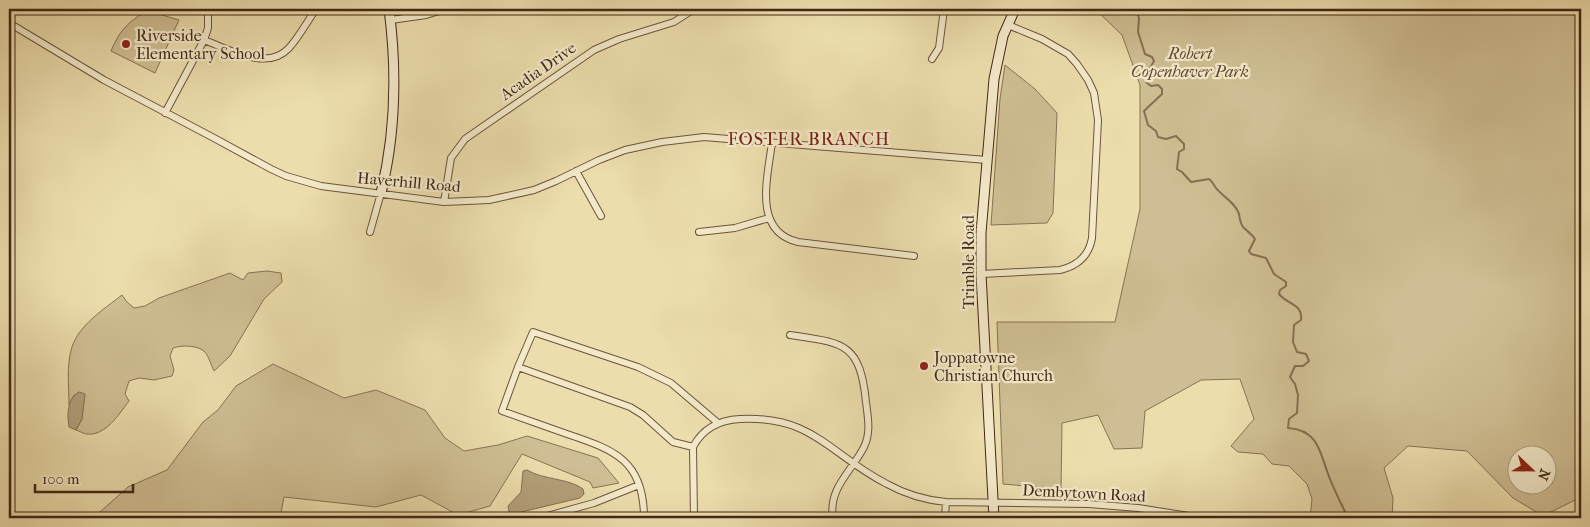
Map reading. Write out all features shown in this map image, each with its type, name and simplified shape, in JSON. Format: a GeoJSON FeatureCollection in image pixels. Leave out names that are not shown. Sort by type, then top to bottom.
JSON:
{"type":"FeatureCollection","features":[{"type":"Feature","properties":{"kind":"street"},"geometry":{"type":"LineString","coordinates":[[165,113],[204,40],[208,28],[208,9]]}},
{"type":"Feature","properties":{"kind":"street"},"geometry":{"type":"LineString","coordinates":[[204,40],[254,58],[271,58],[280,55],[288,49],[316,9]]}},
{"type":"Feature","properties":{"kind":"street"},"geometry":{"type":"LineString","coordinates":[[370,232],[381,193],[392,126],[394,65],[389,9]]}},
{"type":"Feature","properties":{"kind":"street"},"geometry":{"type":"LineString","coordinates":[[390,20],[426,16],[446,9]]}},
{"type":"Feature","properties":{"kind":"street","name":"Acadia Drive"},"geometry":{"type":"LineString","coordinates":[[444,202],[451,158],[465,139],[594,50],[618,39],[674,22],[694,9]]}},
{"type":"Feature","properties":{"kind":"street"},"geometry":{"type":"LineString","coordinates":[[932,59],[939,48],[944,9]]}},
{"type":"Feature","properties":{"kind":"street","name":"Trimble Road"},"geometry":{"type":"LineString","coordinates":[[994,518],[981,274],[982,210],[995,70],[999,50],[1015,9]]}},
{"type":"Feature","properties":{"kind":"street","name":"Haverhill Road"},"geometry":{"type":"LineString","coordinates":[[9,23],[104,80],[165,113],[286,176],[321,186],[444,202],[488,200],[522,194],[549,184],[610,156],[683,138],[717,137],[987,160]]}},
{"type":"Feature","properties":{"kind":"street"},"geometry":{"type":"LineString","coordinates":[[981,274],[1070,268],[1086,255],[1092,238],[1098,120],[1094,93],[1088,80],[1068,54],[1042,39],[1008,25]]}},
{"type":"Feature","properties":{"kind":"street"},"geometry":{"type":"LineString","coordinates":[[772,142],[767,197],[769,218],[781,235],[792,240],[914,256]]}},
{"type":"Feature","properties":{"kind":"street"},"geometry":{"type":"LineString","coordinates":[[576,172],[600,216]]}},
{"type":"Feature","properties":{"kind":"street"},"geometry":{"type":"LineString","coordinates":[[699,232],[736,228],[769,218]]}},
{"type":"Feature","properties":{"kind":"street"},"geometry":{"type":"LineString","coordinates":[[644,518],[644,500],[639,485],[627,464],[619,456],[608,449],[502,411],[533,332],[638,367],[671,383],[718,423],[702,433],[693,447],[694,518]]}},
{"type":"Feature","properties":{"kind":"street"},"geometry":{"type":"LineString","coordinates":[[790,335],[830,341],[841,345],[854,357],[862,371],[869,428],[864,448],[841,480],[835,493],[832,507],[833,518]]}},
{"type":"Feature","properties":{"kind":"street"},"geometry":{"type":"LineString","coordinates":[[518,367],[630,407],[643,415],[673,442],[693,447]]}},
{"type":"Feature","properties":{"kind":"street","name":"Dembytown Road"},"geometry":{"type":"LineString","coordinates":[[718,423],[752,418],[785,423],[818,437],[878,479],[921,498],[946,502],[1099,505],[1138,508],[1202,518]]}},
{"type":"Feature","properties":{"kind":"street"},"geometry":{"type":"LineString","coordinates":[[540,518],[561,516],[639,485]]}},
{"type":"Feature","properties":{"kind":"street"},"geometry":{"type":"LineString","coordinates":[[945,518],[946,502]]}},
{"type":"Feature","properties":{"kind":"green space","name":"Robert Copenhaver Park"},"geometry":{"type":"Polygon","coordinates":[[[1095,9],[1581,9],[1581,490],[1575,500],[1543,516],[1509,494],[1558,494],[1558,444],[1508,444],[1508,493],[1467,451],[1408,446],[1384,468],[1393,498],[1392,518],[1310,518],[1312,499],[1307,484],[1289,466],[1272,464],[1263,454],[1238,452],[1231,446],[1254,419],[1240,379],[1201,380],[1145,411],[1142,448],[1114,449],[1098,415],[1062,423],[1061,489],[1003,484],[997,322],[1115,322],[1140,209],[1140,85],[1122,35],[1095,9]]]}},
{"type":"Feature","properties":{"kind":"green space"},"geometry":{"type":"Polygon","coordinates":[[[143,13],[155,13],[179,20],[155,73],[111,51],[124,29],[143,13]]]}},
{"type":"Feature","properties":{"kind":"green space"},"geometry":{"type":"Polygon","coordinates":[[[1005,65],[1035,89],[1057,113],[1053,213],[1047,223],[991,225],[1000,99],[1005,65]]]}},
{"type":"Feature","properties":{"kind":"green space"},"geometry":{"type":"Polygon","coordinates":[[[267,271],[281,273],[282,282],[264,299],[230,356],[214,371],[205,352],[202,350],[190,346],[173,348],[170,356],[174,370],[172,376],[154,380],[139,378],[129,381],[125,394],[129,401],[106,428],[94,434],[86,434],[76,430],[82,419],[84,394],[74,395],[69,405],[68,369],[70,354],[75,339],[80,332],[100,312],[122,295],[134,308],[145,306],[159,298],[230,273],[243,280],[248,273],[267,271]]]}},
{"type":"Feature","properties":{"kind":"green space"},"geometry":{"type":"Polygon","coordinates":[[[273,364],[344,398],[376,390],[425,410],[445,438],[464,451],[498,445],[527,436],[598,458],[619,483],[593,488],[590,482],[522,454],[490,506],[458,515],[421,495],[376,507],[284,497],[280,518],[86,518],[100,512],[128,487],[167,470],[203,422],[218,410],[236,386],[273,364]]]}},
{"type":"Feature","properties":{"kind":"shaded area"},"geometry":{"type":"Polygon","coordinates":[[[79,392],[85,394],[82,419],[76,430],[69,427],[68,412],[72,399],[79,392]]]}},
{"type":"Feature","properties":{"kind":"shaded area"},"geometry":{"type":"Polygon","coordinates":[[[527,470],[541,476],[577,485],[583,489],[584,494],[580,498],[513,514],[509,512],[508,506],[521,492],[523,471],[527,470]]]}},
{"type":"Feature","properties":{"kind":"waterway"},"geometry":{"type":"LineString","coordinates":[[1136,9],[1139,18],[1138,32],[1145,54],[1152,57],[1154,61],[1148,72],[1146,82],[1151,86],[1158,85],[1162,89],[1162,94],[1144,111],[1148,125],[1156,131],[1158,137],[1166,139],[1176,136],[1184,144],[1184,149],[1179,152],[1177,169],[1191,182],[1209,179],[1235,206],[1242,225],[1255,239],[1249,251],[1251,254],[1266,258],[1274,274],[1286,282],[1286,286],[1280,290],[1279,294],[1300,311],[1301,320],[1294,325],[1293,342],[1297,352],[1306,354],[1309,361],[1303,366],[1295,366],[1290,377],[1295,384],[1298,395],[1297,413],[1289,419],[1288,428],[1307,433],[1313,439],[1321,453],[1332,484],[1348,518]]}},
{"type":"Feature","properties":{"kind":"place","name":"Riverside Elementary School"},"geometry":{"type":"Point","coordinates":[126,44]}},
{"type":"Feature","properties":{"kind":"place","name":"Joppatowne Christian Church"},"geometry":{"type":"Point","coordinates":[924,366]}},
{"type":"Feature","properties":{"kind":"district","name":"FOSTER BRANCH"},"geometry":{"type":"Point","coordinates":[809,139]}}]}
